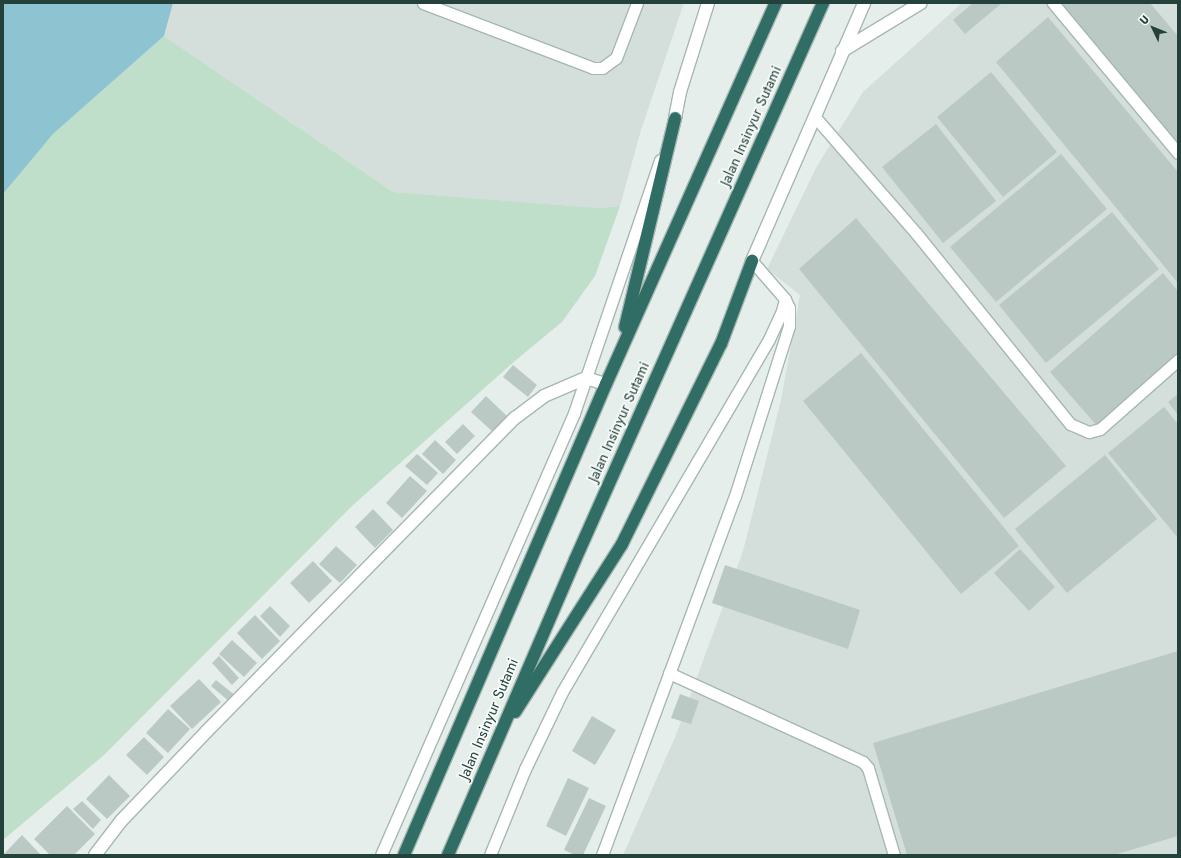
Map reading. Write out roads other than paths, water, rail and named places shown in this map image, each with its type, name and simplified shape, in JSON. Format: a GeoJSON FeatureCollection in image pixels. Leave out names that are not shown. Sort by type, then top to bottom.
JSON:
{"type":"FeatureCollection","features":[{"type":"Feature","properties":{"kind":"highway","name":"Jalan Insinyur Sutami"},"geometry":{"type":"LineString","coordinates":[[404,855],[619,354],[776,3]]}},
{"type":"Feature","properties":{"kind":"highway","name":"Jalan Insinyur Sutami"},"geometry":{"type":"LineString","coordinates":[[448,855],[495,744],[823,3]]}},
{"type":"Feature","properties":{"kind":"highway"},"geometry":{"type":"LineString","coordinates":[[619,354],[675,118]]}},
{"type":"Feature","properties":{"kind":"highway"},"geometry":{"type":"LineString","coordinates":[[495,744],[622,544],[721,344],[752,261]]}},
{"type":"Feature","properties":{"kind":"street"},"geometry":{"type":"LineString","coordinates":[[675,118],[680,92],[708,3]]}},
{"type":"Feature","properties":{"kind":"street"},"geometry":{"type":"LineString","coordinates":[[752,261],[864,3]]}},
{"type":"Feature","properties":{"kind":"street"},"geometry":{"type":"LineString","coordinates":[[842,51],[921,3]]}},
{"type":"Feature","properties":{"kind":"street"},"geometry":{"type":"LineString","coordinates":[[95,855],[121,821],[493,439],[544,396],[586,378],[606,384]]}},
{"type":"Feature","properties":{"kind":"lane"},"geometry":{"type":"LineString","coordinates":[[423,3],[593,68],[602,68],[616,58],[638,3]]}},
{"type":"Feature","properties":{"kind":"lane"},"geometry":{"type":"LineString","coordinates":[[1053,3],[1178,153]]}},
{"type":"Feature","properties":{"kind":"lane"},"geometry":{"type":"LineString","coordinates":[[815,117],[916,233],[1070,424],[1089,432],[1100,429],[1178,360]]}},
{"type":"Feature","properties":{"kind":"lane"},"geometry":{"type":"LineString","coordinates":[[381,855],[558,451],[586,378],[675,118]]}},
{"type":"Feature","properties":{"kind":"lane"},"geometry":{"type":"LineString","coordinates":[[602,855],[735,496],[789,326],[789,308],[785,298],[752,261]]}},
{"type":"Feature","properties":{"kind":"lane"},"geometry":{"type":"LineString","coordinates":[[490,855],[525,769],[562,692],[769,339],[782,311],[785,298]]}},
{"type":"Feature","properties":{"kind":"lane"},"geometry":{"type":"LineString","coordinates":[[669,673],[863,762],[868,768],[894,855]]}},
{"type":"Feature","properties":{"kind":"water"},"geometry":{"type":"Polygon","coordinates":[[[3,3],[173,3],[164,36],[53,134],[3,194],[3,3]]]}}]}
